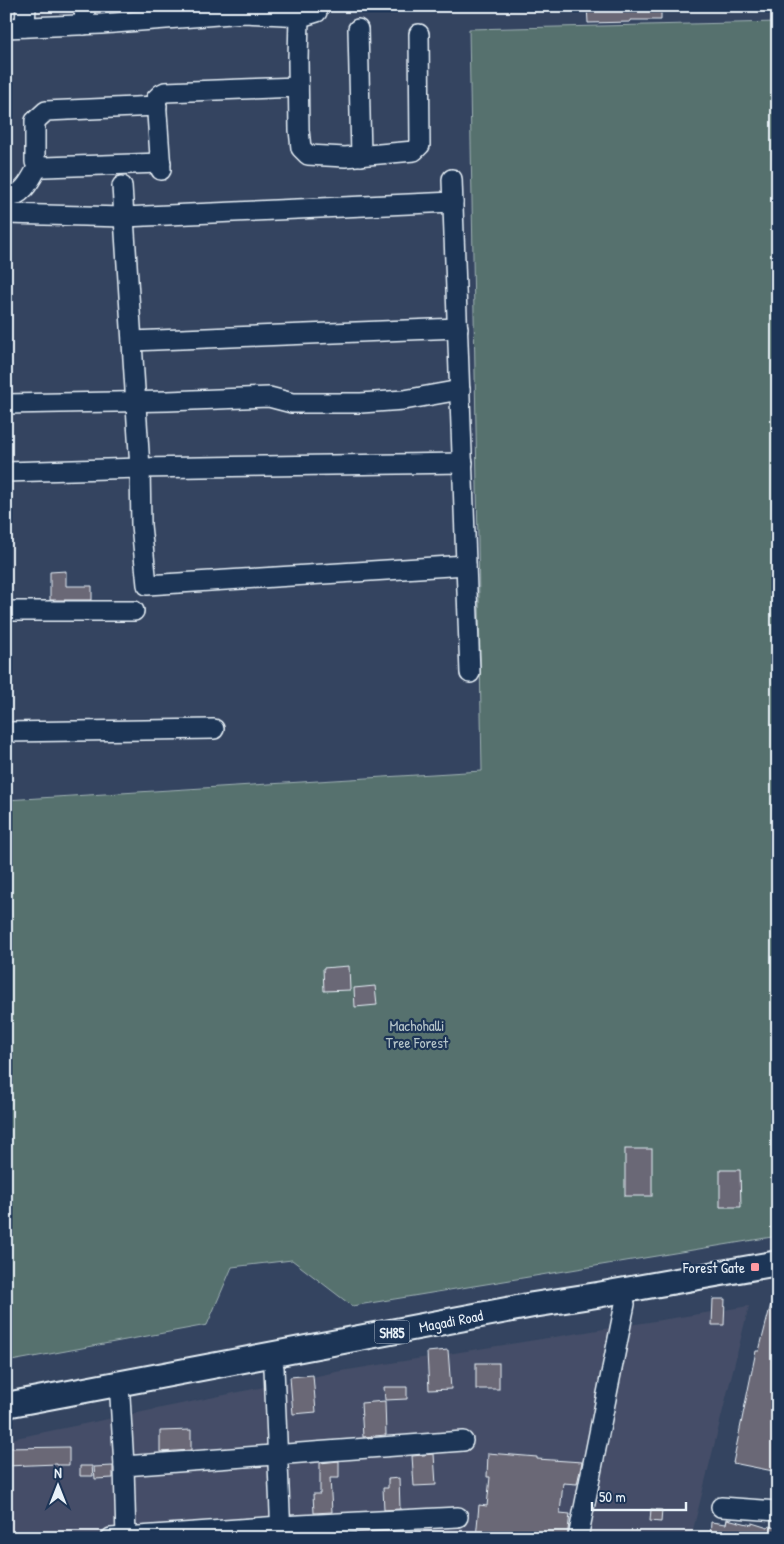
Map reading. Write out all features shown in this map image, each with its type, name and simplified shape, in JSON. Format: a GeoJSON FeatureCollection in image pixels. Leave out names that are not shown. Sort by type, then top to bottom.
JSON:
{"type":"FeatureCollection","features":[{"type":"Feature","properties":{"kind":"main road","name":"Magadi Road"},"geometry":{"type":"LineString","coordinates":[[6,1405],[533,1305],[597,1296],[778,1263]]}},
{"type":"Feature","properties":{"kind":"main road","name":"Magadi Road"},"geometry":{"type":"LineString","coordinates":[[6,1419],[535,1319],[778,1277]]}},
{"type":"Feature","properties":{"kind":"street"},"geometry":{"type":"LineString","coordinates":[[25,27],[26,6]]}},
{"type":"Feature","properties":{"kind":"street"},"geometry":{"type":"LineString","coordinates":[[6,28],[25,27],[84,16],[228,10],[244,13],[304,16],[316,12],[316,6]]}},
{"type":"Feature","properties":{"kind":"street"},"geometry":{"type":"LineString","coordinates":[[299,16],[298,87],[301,148],[308,155],[361,156],[414,151],[420,145],[419,34]]}},
{"type":"Feature","properties":{"kind":"street"},"geometry":{"type":"LineString","coordinates":[[358,29],[361,156]]}},
{"type":"Feature","properties":{"kind":"street"},"geometry":{"type":"LineString","coordinates":[[38,166],[161,167],[156,100],[161,94],[165,92],[298,87]]}},
{"type":"Feature","properties":{"kind":"street"},"geometry":{"type":"LineString","coordinates":[[38,166],[35,162],[35,121],[46,111],[157,106]]}},
{"type":"Feature","properties":{"kind":"street"},"geometry":{"type":"LineString","coordinates":[[6,197],[11,197],[21,192],[30,181],[38,166]]}},
{"type":"Feature","properties":{"kind":"street"},"geometry":{"type":"LineString","coordinates":[[452,179],[470,674]]}},
{"type":"Feature","properties":{"kind":"street"},"geometry":{"type":"LineString","coordinates":[[122,186],[140,468],[141,525],[147,585],[466,565]]}},
{"type":"Feature","properties":{"kind":"street"},"geometry":{"type":"LineString","coordinates":[[6,214],[124,217],[453,202]]}},
{"type":"Feature","properties":{"kind":"street"},"geometry":{"type":"LineString","coordinates":[[132,341],[458,328]]}},
{"type":"Feature","properties":{"kind":"street"},"geometry":{"type":"LineString","coordinates":[[6,404],[269,398],[292,403],[361,403],[404,400],[460,390]]}},
{"type":"Feature","properties":{"kind":"street"},"geometry":{"type":"LineString","coordinates":[[6,472],[463,463]]}},
{"type":"Feature","properties":{"kind":"street"},"geometry":{"type":"LineString","coordinates":[[6,611],[134,611]]}},
{"type":"Feature","properties":{"kind":"street"},"geometry":{"type":"LineString","coordinates":[[6,732],[214,729]]}},
{"type":"Feature","properties":{"kind":"street"},"geometry":{"type":"LineString","coordinates":[[578,1538],[625,1304]]}},
{"type":"Feature","properties":{"kind":"street"},"geometry":{"type":"LineString","coordinates":[[274,1368],[280,1532]]}},
{"type":"Feature","properties":{"kind":"street"},"geometry":{"type":"LineString","coordinates":[[120,1397],[124,1466],[121,1537],[280,1532],[458,1517]]}},
{"type":"Feature","properties":{"kind":"street"},"geometry":{"type":"LineString","coordinates":[[124,1466],[463,1441]]}},
{"type":"Feature","properties":{"kind":"street"},"geometry":{"type":"LineString","coordinates":[[721,1508],[778,1510]]}},
{"type":"Feature","properties":{"kind":"shaded area"},"geometry":{"type":"Polygon","coordinates":[[[749,1306],[691,1538],[6,1538],[6,1440],[341,1371],[749,1306]]]}},
{"type":"Feature","properties":{"kind":"green space","name":"Machohalli Tree Forest"},"geometry":{"type":"Polygon","coordinates":[[[778,22],[778,1236],[352,1306],[292,1260],[232,1267],[207,1325],[6,1362],[6,800],[482,771],[469,29],[778,22]]]}},
{"type":"Feature","properties":{"kind":"building"},"geometry":{"type":"Polygon","coordinates":[[[587,6],[661,6],[661,20],[588,23],[587,6]]]}},
{"type":"Feature","properties":{"kind":"building"},"geometry":{"type":"Polygon","coordinates":[[[66,571],[66,586],[92,586],[92,600],[50,600],[50,572],[66,571]]]}},
{"type":"Feature","properties":{"kind":"building"},"geometry":{"type":"Polygon","coordinates":[[[349,966],[350,990],[324,991],[323,968],[349,966]]]}},
{"type":"Feature","properties":{"kind":"building"},"geometry":{"type":"Polygon","coordinates":[[[375,986],[377,1005],[355,1007],[354,988],[375,986]]]}},
{"type":"Feature","properties":{"kind":"building"},"geometry":{"type":"Polygon","coordinates":[[[625,1149],[652,1149],[652,1196],[625,1196],[625,1149]]]}},
{"type":"Feature","properties":{"kind":"building"},"geometry":{"type":"Polygon","coordinates":[[[720,1170],[740,1170],[741,1207],[720,1207],[720,1170]]]}},
{"type":"Feature","properties":{"kind":"building"},"geometry":{"type":"Polygon","coordinates":[[[774,1292],[778,1292],[778,1472],[733,1463],[756,1351],[759,1351],[774,1292]]]}},
{"type":"Feature","properties":{"kind":"building"},"geometry":{"type":"Polygon","coordinates":[[[713,1299],[725,1299],[724,1325],[712,1325],[713,1299]]]}},
{"type":"Feature","properties":{"kind":"building"},"geometry":{"type":"Polygon","coordinates":[[[448,1350],[451,1389],[429,1390],[427,1352],[448,1350]]]}},
{"type":"Feature","properties":{"kind":"building"},"geometry":{"type":"Polygon","coordinates":[[[476,1363],[499,1363],[499,1389],[476,1389],[476,1363]]]}},
{"type":"Feature","properties":{"kind":"building"},"geometry":{"type":"Polygon","coordinates":[[[313,1375],[316,1412],[293,1414],[290,1377],[313,1375]]]}},
{"type":"Feature","properties":{"kind":"building"},"geometry":{"type":"Polygon","coordinates":[[[384,1387],[407,1387],[407,1399],[385,1400],[384,1387]]]}},
{"type":"Feature","properties":{"kind":"building"},"geometry":{"type":"Polygon","coordinates":[[[385,1401],[386,1435],[363,1437],[361,1403],[385,1401]]]}},
{"type":"Feature","properties":{"kind":"building"},"geometry":{"type":"Polygon","coordinates":[[[191,1430],[191,1450],[160,1452],[160,1431],[191,1430]]]}},
{"type":"Feature","properties":{"kind":"building"},"geometry":{"type":"Polygon","coordinates":[[[69,1447],[69,1465],[6,1466],[6,1448],[69,1447]]]}},
{"type":"Feature","properties":{"kind":"building"},"geometry":{"type":"Polygon","coordinates":[[[488,1453],[582,1462],[577,1484],[563,1483],[560,1513],[570,1514],[567,1538],[476,1538],[479,1505],[487,1506],[490,1477],[487,1477],[488,1453]]]}},
{"type":"Feature","properties":{"kind":"building"},"geometry":{"type":"Polygon","coordinates":[[[434,1454],[436,1485],[414,1486],[412,1456],[434,1454]]]}},
{"type":"Feature","properties":{"kind":"building"},"geometry":{"type":"Polygon","coordinates":[[[339,1461],[339,1478],[330,1478],[332,1512],[314,1513],[313,1494],[320,1494],[320,1463],[339,1461]]]}},
{"type":"Feature","properties":{"kind":"building"},"geometry":{"type":"Polygon","coordinates":[[[80,1466],[92,1466],[93,1476],[80,1476],[80,1466]]]}},
{"type":"Feature","properties":{"kind":"building"},"geometry":{"type":"Polygon","coordinates":[[[113,1466],[113,1478],[95,1479],[94,1467],[113,1466]]]}},
{"type":"Feature","properties":{"kind":"building"},"geometry":{"type":"Polygon","coordinates":[[[399,1478],[400,1509],[384,1510],[383,1488],[388,1488],[388,1479],[399,1478]]]}},
{"type":"Feature","properties":{"kind":"building"},"geometry":{"type":"Polygon","coordinates":[[[651,1509],[662,1510],[661,1522],[650,1521],[651,1509]]]}},
{"type":"Feature","properties":{"kind":"building"},"geometry":{"type":"Polygon","coordinates":[[[727,1519],[778,1529],[778,1538],[710,1538],[711,1522],[726,1524],[727,1519]]]}},
{"type":"Feature","properties":{"kind":"place","name":"Forest Gate"},"geometry":{"type":"Point","coordinates":[755,1267]}}]}
